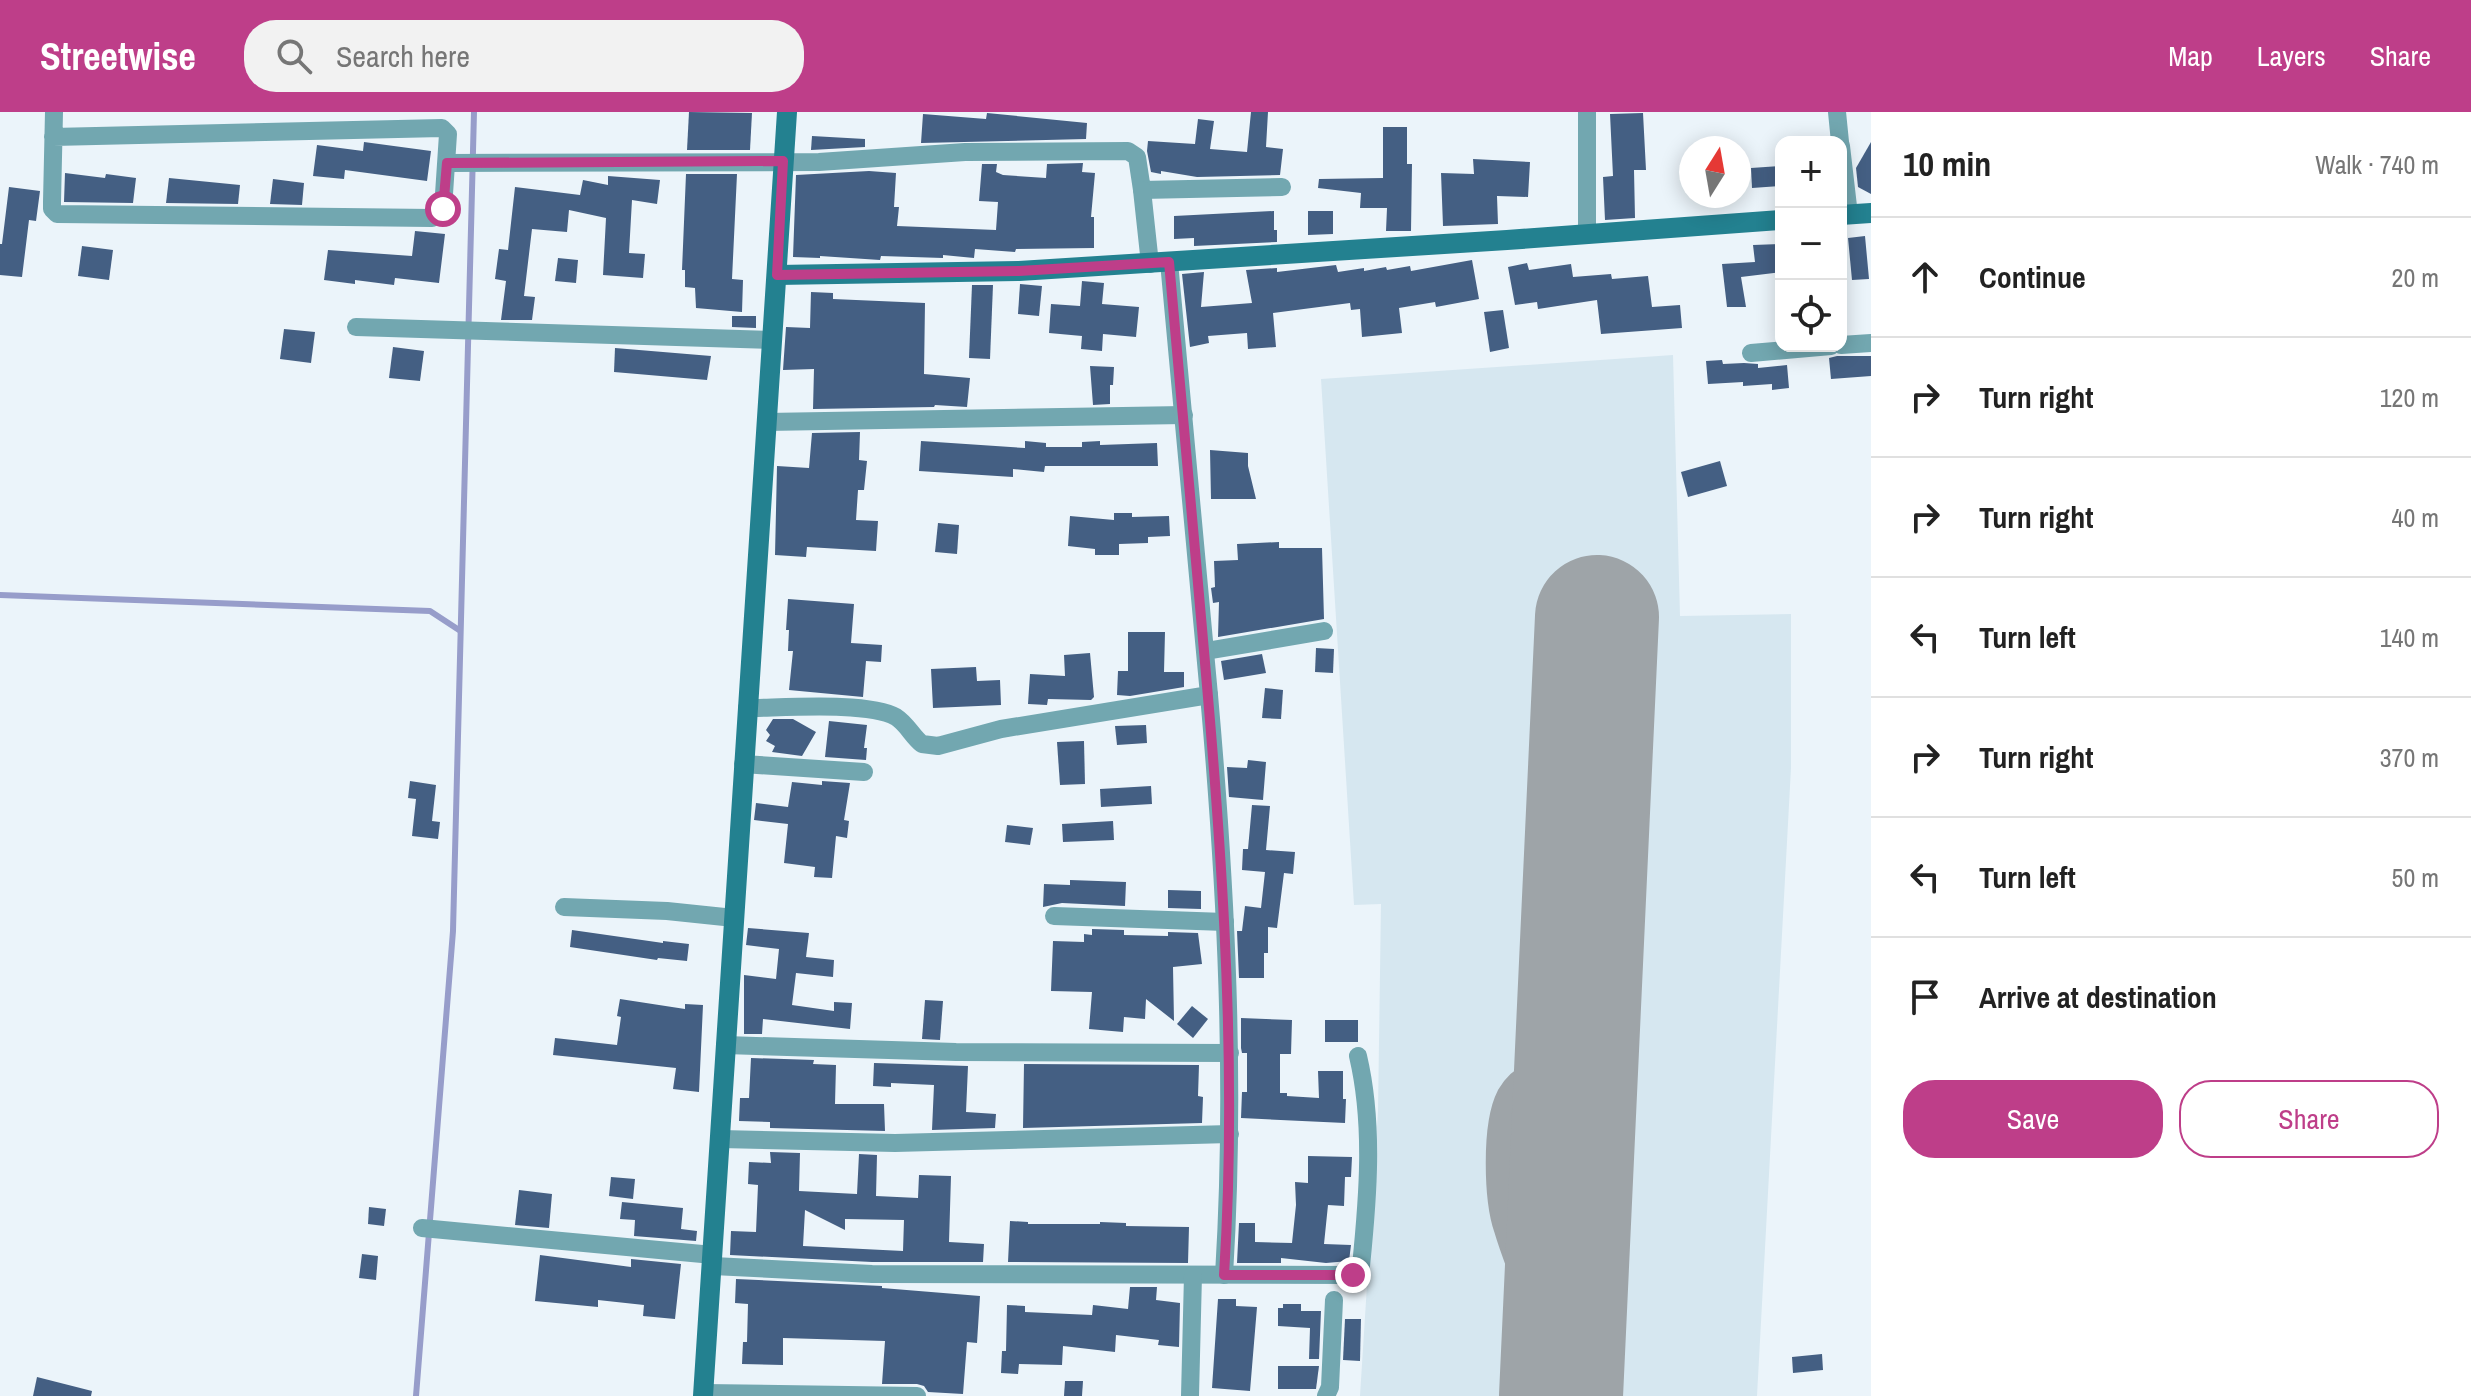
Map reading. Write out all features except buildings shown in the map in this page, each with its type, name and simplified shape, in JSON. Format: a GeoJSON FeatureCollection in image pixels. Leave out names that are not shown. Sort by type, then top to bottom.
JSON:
{"type":"FeatureCollection","features":[{"type":"Feature","properties":{"kind":"street"},"geometry":{"type":"LineString","coordinates":[[53,137],[442,128],[448,134],[455,163],[443,209],[432,218],[57,214],[52,206],[53,137],[54,112]]}},
{"type":"Feature","properties":{"kind":"street"},"geometry":{"type":"LineString","coordinates":[[787,112],[704,1394],[917,1396]]}},
{"type":"Feature","properties":{"kind":"street"},"geometry":{"type":"LineString","coordinates":[[1587,112],[1587,234]]}},
{"type":"Feature","properties":{"kind":"street"},"geometry":{"type":"LineString","coordinates":[[1837,112],[1840,136]]}},
{"type":"Feature","properties":{"kind":"street"},"geometry":{"type":"LineString","coordinates":[[455,163],[819,162],[965,152],[1128,151],[1137,157],[1159,263],[1184,415],[1206,651],[1225,922],[1230,1053],[1224,1275]]}},
{"type":"Feature","properties":{"kind":"street"},"geometry":{"type":"LineString","coordinates":[[1142,190],[1282,187]]}},
{"type":"Feature","properties":{"kind":"street"},"geometry":{"type":"LineString","coordinates":[[1847,215],[1871,213]]}},
{"type":"Feature","properties":{"kind":"street"},"geometry":{"type":"LineString","coordinates":[[777,275],[1019,271],[1775,220]]}},
{"type":"Feature","properties":{"kind":"street"},"geometry":{"type":"LineString","coordinates":[[356,327],[772,340]]}},
{"type":"Feature","properties":{"kind":"street"},"geometry":{"type":"LineString","coordinates":[[1847,345],[1871,343]]}},
{"type":"Feature","properties":{"kind":"street"},"geometry":{"type":"LineString","coordinates":[[1751,353],[1775,351]]}},
{"type":"Feature","properties":{"kind":"street"},"geometry":{"type":"LineString","coordinates":[[766,422],[1184,415]]}},
{"type":"Feature","properties":{"kind":"street"},"geometry":{"type":"LineString","coordinates":[[1206,651],[1324,631]]}},
{"type":"Feature","properties":{"kind":"street"},"geometry":{"type":"LineString","coordinates":[[747,708],[877,711],[896,717],[922,744],[938,746],[1001,729],[1209,695]]}},
{"type":"Feature","properties":{"kind":"street"},"geometry":{"type":"LineString","coordinates":[[743,764],[864,772]]}},
{"type":"Feature","properties":{"kind":"street"},"geometry":{"type":"LineString","coordinates":[[564,907],[667,911],[734,918]]}},
{"type":"Feature","properties":{"kind":"street"},"geometry":{"type":"LineString","coordinates":[[1054,916],[1225,922]]}},
{"type":"Feature","properties":{"kind":"street"},"geometry":{"type":"LineString","coordinates":[[725,1045],[956,1052],[1230,1053]]}},
{"type":"Feature","properties":{"kind":"street"},"geometry":{"type":"LineString","coordinates":[[422,1228],[713,1261],[872,1274],[1353,1275],[1360,1271],[1368,1137],[1367,1102],[1358,1056]]}},
{"type":"Feature","properties":{"kind":"street"},"geometry":{"type":"LineString","coordinates":[[720,1139],[895,1143],[1230,1134]]}},
{"type":"Feature","properties":{"kind":"street"},"geometry":{"type":"LineString","coordinates":[[1190,1396],[1193,1275]]}},
{"type":"Feature","properties":{"kind":"street"},"geometry":{"type":"LineString","coordinates":[[1326,1396],[1330,1387],[1334,1300]]}},
{"type":"Feature","properties":{"kind":"shaded area"},"geometry":{"type":"Polygon","coordinates":[[[1673,355],[1680,616],[1791,614],[1791,768],[1757,1396],[1360,1396],[1378,1111],[1381,904],[1354,905],[1321,379],[1673,355]]]}},
{"type":"Feature","properties":{"kind":"waterway"},"geometry":{"type":"LineString","coordinates":[[416,1396],[453,931],[474,112]]}},
{"type":"Feature","properties":{"kind":"waterway"},"geometry":{"type":"LineString","coordinates":[[0,595],[430,611],[459,630]]}},
{"type":"Feature","properties":{"kind":"taxiway"},"geometry":{"type":"LineString","coordinates":[[1564,1345],[1518,1224],[1511,1181],[1511,1145],[1516,1113],[1529,1091],[1547,1083],[1561,1084],[1568,1085],[1575,1095]]}},
{"type":"Feature","properties":{"kind":"runway"},"geometry":{"type":"LineString","coordinates":[[1561,1396],[1597,617]]}},
{"type":"Feature","properties":{"kind":"route"},"geometry":{"type":"LineString","coordinates":[[443,209],[447,163],[783,161],[777,275],[1019,271],[1169,262],[1206,651],[1225,922],[1230,1159],[1224,1275],[1353,1275]]}}]}
